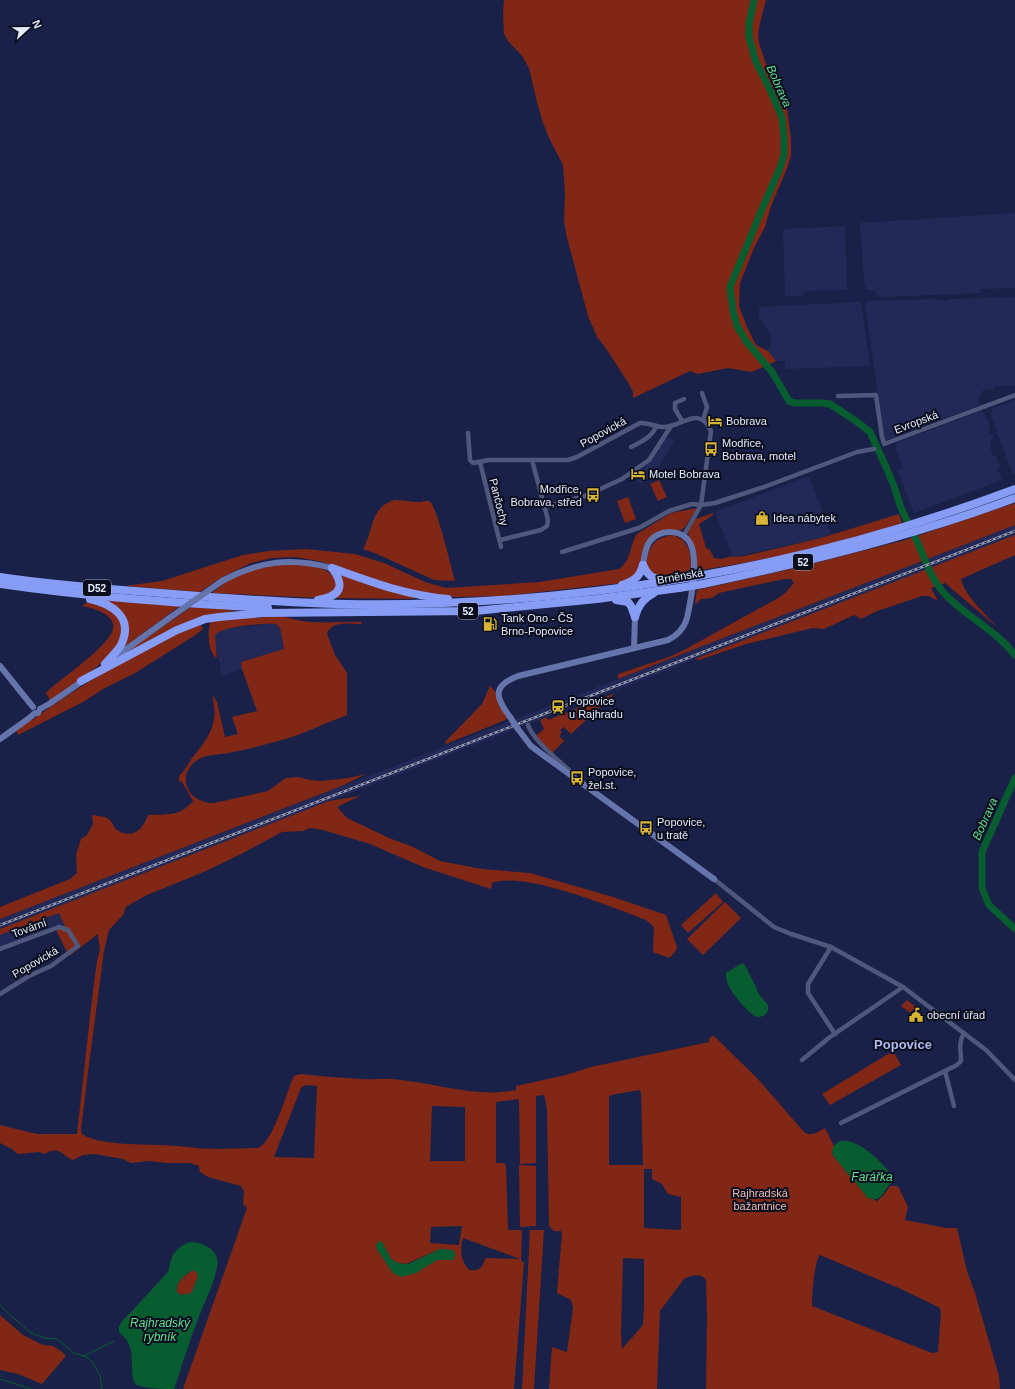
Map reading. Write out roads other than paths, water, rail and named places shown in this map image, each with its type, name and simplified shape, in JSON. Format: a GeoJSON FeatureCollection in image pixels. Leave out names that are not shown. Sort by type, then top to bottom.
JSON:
{"type":"FeatureCollection","features":[{"type":"Feature","properties":{"kind":"highway","name":"Brněnská"},"geometry":{"type":"LineString","coordinates":[[921,526],[1015,489]]}},
{"type":"Feature","properties":{"kind":"highway","name":"Brněnská"},"geometry":{"type":"LineString","coordinates":[[486,601],[604,591],[785,567],[1015,498]]}},
{"type":"Feature","properties":{"kind":"highway"},"geometry":{"type":"LineString","coordinates":[[643,565],[647,574],[654,578],[681,580]]}},
{"type":"Feature","properties":{"kind":"highway"},"geometry":{"type":"LineString","coordinates":[[604,591],[634,580],[640,574],[643,565]]}},
{"type":"Feature","properties":{"kind":"highway"},"geometry":{"type":"LineString","coordinates":[[332,568],[379,585],[411,594],[439,598],[486,601]]}},
{"type":"Feature","properties":{"kind":"highway"},"geometry":{"type":"LineString","coordinates":[[302,603],[326,598],[337,592],[340,582],[337,574],[332,568]]}},
{"type":"Feature","properties":{"kind":"highway","name":"D52"},"geometry":{"type":"LineString","coordinates":[[0,577],[106,589],[302,603],[394,604],[486,601]]}},
{"type":"Feature","properties":{"kind":"highway","name":"Brněnská"},"geometry":{"type":"LineString","coordinates":[[338,612],[475,611],[597,599],[658,591],[679,588],[703,579]]}},
{"type":"Feature","properties":{"kind":"highway","name":"D52"},"geometry":{"type":"LineString","coordinates":[[0,584],[62,592],[184,603],[338,612]]}},
{"type":"Feature","properties":{"kind":"highway"},"geometry":{"type":"LineString","coordinates":[[635,617],[644,599],[658,591]]}},
{"type":"Feature","properties":{"kind":"highway"},"geometry":{"type":"LineString","coordinates":[[62,592],[105,603],[116,610],[120,615],[124,628],[123,638],[118,649],[105,664]]}},
{"type":"Feature","properties":{"kind":"highway"},"geometry":{"type":"LineString","coordinates":[[597,599],[626,601],[631,606],[635,617]]}},
{"type":"Feature","properties":{"kind":"highway"},"geometry":{"type":"LineString","coordinates":[[81,682],[177,630],[205,619],[245,614],[338,612]]}},
{"type":"Feature","properties":{"kind":"street"},"geometry":{"type":"LineString","coordinates":[[684,535],[701,505],[711,431],[708,424],[703,420],[707,407],[702,393]]}},
{"type":"Feature","properties":{"kind":"street","name":"Evropská"},"geometry":{"type":"LineString","coordinates":[[838,396],[876,395],[884,444],[1015,395]]}},
{"type":"Feature","properties":{"kind":"street"},"geometry":{"type":"LineString","coordinates":[[682,421],[675,409],[675,403],[684,399]]}},
{"type":"Feature","properties":{"kind":"street","name":"Popovická"},"geometry":{"type":"LineString","coordinates":[[480,462],[489,460],[568,460],[577,457],[638,424],[646,423],[661,427],[671,426],[692,418],[703,420]]}},
{"type":"Feature","properties":{"kind":"street"},"geometry":{"type":"LineString","coordinates":[[631,447],[654,433],[656,426]]}},
{"type":"Feature","properties":{"kind":"street"},"geometry":{"type":"LineString","coordinates":[[545,508],[585,496],[622,479],[649,460],[671,426]]}},
{"type":"Feature","properties":{"kind":"street"},"geometry":{"type":"LineString","coordinates":[[468,433],[470,460],[473,463],[480,462]]}},
{"type":"Feature","properties":{"kind":"street"},"geometry":{"type":"LineString","coordinates":[[562,552],[639,528],[669,511],[692,504],[701,505],[715,503],[764,487],[857,452],[874,449]]}},
{"type":"Feature","properties":{"kind":"street"},"geometry":{"type":"LineString","coordinates":[[500,540],[541,530],[547,526],[548,520],[532,460]]}},
{"type":"Feature","properties":{"kind":"street","name":"Pančochy"},"geometry":{"type":"LineString","coordinates":[[480,462],[501,547]]}},
{"type":"Feature","properties":{"kind":"street"},"geometry":{"type":"LineString","coordinates":[[643,565],[648,544],[654,538],[672,533],[678,533],[684,535],[688,539],[692,547],[694,563],[689,608],[684,626],[680,632],[670,639],[507,680],[500,687],[500,704],[518,729],[531,746],[714,879],[774,927],[831,947],[903,987],[990,1054],[1015,1080]]}},
{"type":"Feature","properties":{"kind":"street"},"geometry":{"type":"LineString","coordinates":[[0,739],[28,719],[36,710],[49,704],[81,682],[222,581],[251,567],[276,562],[298,561],[332,568]]}},
{"type":"Feature","properties":{"kind":"street"},"geometry":{"type":"LineString","coordinates":[[634,648],[635,617]]}},
{"type":"Feature","properties":{"kind":"street"},"geometry":{"type":"LineString","coordinates":[[0,666],[36,710]]}},
{"type":"Feature","properties":{"kind":"street"},"geometry":{"type":"LineString","coordinates":[[528,725],[529,730],[569,770],[569,775]]}},
{"type":"Feature","properties":{"kind":"street","name":"Tovární"},"geometry":{"type":"LineString","coordinates":[[0,949],[59,927],[68,930],[78,946]]}},
{"type":"Feature","properties":{"kind":"street","name":"Popovická"},"geometry":{"type":"LineString","coordinates":[[0,994],[29,976],[51,966],[78,946]]}},
{"type":"Feature","properties":{"kind":"street"},"geometry":{"type":"LineString","coordinates":[[831,947],[807,988],[808,994],[835,1034]]}},
{"type":"Feature","properties":{"kind":"street"},"geometry":{"type":"LineString","coordinates":[[802,1060],[835,1034],[903,987]]}},
{"type":"Feature","properties":{"kind":"street"},"geometry":{"type":"LineString","coordinates":[[841,1123],[957,1064],[961,1061],[959,1045],[964,1033]]}},
{"type":"Feature","properties":{"kind":"street"},"geometry":{"type":"LineString","coordinates":[[945,1071],[954,1106]]}},
{"type":"Feature","properties":{"kind":"water"},"geometry":{"type":"Polygon","coordinates":[[[742,963],[745,965],[758,993],[768,1005],[768,1011],[764,1016],[754,1016],[731,990],[728,984],[726,973],[742,963]]]}},
{"type":"Feature","properties":{"kind":"water","name":"Farářka"},"geometry":{"type":"Polygon","coordinates":[[[840,1141],[848,1141],[864,1148],[891,1174],[895,1180],[881,1196],[874,1199],[868,1198],[834,1157],[832,1152],[833,1148],[840,1141]]]}},
{"type":"Feature","properties":{"kind":"water"},"geometry":{"type":"Polygon","coordinates":[[[379,1241],[382,1242],[391,1259],[398,1263],[408,1264],[440,1249],[453,1250],[456,1255],[453,1260],[437,1260],[416,1273],[401,1277],[393,1273],[376,1248],[379,1241]]]}},
{"type":"Feature","properties":{"kind":"water","name":"Rajhradský rybník"},"geometry":{"type":"Polygon","coordinates":[[[187,1243],[202,1244],[213,1251],[217,1258],[214,1280],[195,1328],[174,1389],[150,1388],[137,1385],[132,1374],[132,1356],[130,1347],[127,1340],[119,1332],[119,1327],[122,1321],[167,1273],[172,1257],[176,1251],[187,1243]],[[193,1270],[181,1280],[177,1288],[178,1293],[188,1294],[192,1292],[198,1276],[193,1270]]]}},
{"type":"Feature","properties":{"kind":"waterway","name":"Bobrava"},"geometry":{"type":"LineString","coordinates":[[754,0],[749,24],[749,37],[756,62],[782,118],[784,155],[780,168],[730,287],[733,311],[737,326],[746,341],[772,372],[789,401],[794,403],[830,404],[870,432],[894,486],[907,521]]}},
{"type":"Feature","properties":{"kind":"waterway","name":"Bobrava"},"geometry":{"type":"LineString","coordinates":[[915,537],[930,572],[943,592],[951,601],[989,630],[1015,655]]}},
{"type":"Feature","properties":{"kind":"waterway","name":"Bobrava"},"geometry":{"type":"LineString","coordinates":[[1015,778],[982,852],[982,888],[989,905],[1015,929]]}},
{"type":"Feature","properties":{"kind":"waterway"},"geometry":{"type":"LineString","coordinates":[[0,1305],[30,1332],[44,1338],[57,1339],[74,1353],[87,1357],[92,1361],[100,1376],[102,1389]]}},
{"type":"Feature","properties":{"kind":"waterway"},"geometry":{"type":"LineString","coordinates":[[84,1356],[114,1341]]}},
{"type":"Feature","properties":{"kind":"waterway"},"geometry":{"type":"LineString","coordinates":[[0,1379],[31,1389]]}},
{"type":"Feature","properties":{"kind":"railway"},"geometry":{"type":"LineString","coordinates":[[0,925],[1015,531]]}},
{"type":"Feature","properties":{"kind":"place","name":"Bobrava"},"geometry":{"type":"Point","coordinates":[715,421]}},
{"type":"Feature","properties":{"kind":"place","name":"Modřice, Bobrava, motel"},"geometry":{"type":"Point","coordinates":[711,449]}},
{"type":"Feature","properties":{"kind":"place","name":"Motel Bobrava"},"geometry":{"type":"Point","coordinates":[638,474]}},
{"type":"Feature","properties":{"kind":"place","name":"Modřice, Bobrava, střed"},"geometry":{"type":"Point","coordinates":[593,495]}},
{"type":"Feature","properties":{"kind":"place","name":"Idea nábytek"},"geometry":{"type":"Point","coordinates":[762,518]}},
{"type":"Feature","properties":{"kind":"place","name":"Tank Ono - ČS Brno-Popovice"},"geometry":{"type":"Point","coordinates":[490,624]}},
{"type":"Feature","properties":{"kind":"place","name":"Popovice u Rajhradu"},"geometry":{"type":"Point","coordinates":[558,707]}},
{"type":"Feature","properties":{"kind":"place","name":"Popovice, žel.st."},"geometry":{"type":"Point","coordinates":[577,778]}},
{"type":"Feature","properties":{"kind":"place","name":"Popovice, u tratě"},"geometry":{"type":"Point","coordinates":[646,828]}},
{"type":"Feature","properties":{"kind":"place","name":"obecní úřad"},"geometry":{"type":"Point","coordinates":[916,1015]}},
{"type":"Feature","properties":{"kind":"district","name":"Popovice"},"geometry":{"type":"Point","coordinates":[903,1044]}},
{"type":"Feature","properties":{"kind":"park label","name":"Rajhradská bažantnice"},"geometry":{"type":"Point","coordinates":[760,1199]}}]}
